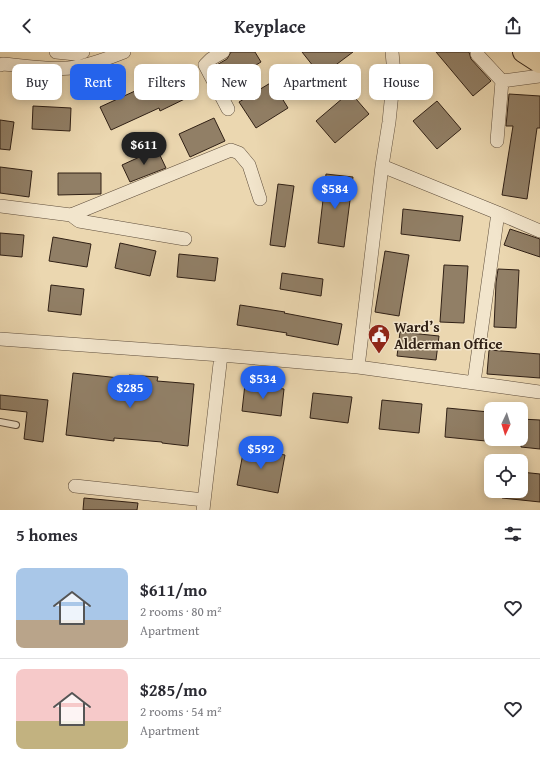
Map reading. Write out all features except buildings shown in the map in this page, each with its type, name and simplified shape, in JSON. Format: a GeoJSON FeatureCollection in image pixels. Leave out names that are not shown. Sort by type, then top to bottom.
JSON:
{"type":"FeatureCollection","features":[{"type":"Feature","properties":{"kind":"main road"},"geometry":{"type":"LineString","coordinates":[[523,52],[540,63]]}},
{"type":"Feature","properties":{"kind":"street"},"geometry":{"type":"LineString","coordinates":[[56,52],[76,54],[83,52]]}},
{"type":"Feature","properties":{"kind":"street"},"geometry":{"type":"LineString","coordinates":[[0,65],[76,68],[124,52]]}},
{"type":"Feature","properties":{"kind":"street"},"geometry":{"type":"LineString","coordinates":[[223,52],[211,59],[205,65],[228,109]]}},
{"type":"Feature","properties":{"kind":"street"},"geometry":{"type":"LineString","coordinates":[[358,366],[382,166],[389,122],[394,73],[392,52]]}},
{"type":"Feature","properties":{"kind":"street"},"geometry":{"type":"LineString","coordinates":[[477,54],[502,81],[497,141]]}},
{"type":"Feature","properties":{"kind":"street"},"geometry":{"type":"LineString","coordinates":[[502,81],[540,76]]}},
{"type":"Feature","properties":{"kind":"street"},"geometry":{"type":"LineString","coordinates":[[0,206],[71,215],[231,150],[239,153],[249,166],[260,199]]}},
{"type":"Feature","properties":{"kind":"street"},"geometry":{"type":"LineString","coordinates":[[382,166],[498,213],[540,232]]}},
{"type":"Feature","properties":{"kind":"street"},"geometry":{"type":"LineString","coordinates":[[474,382],[498,213]]}},
{"type":"Feature","properties":{"kind":"street"},"geometry":{"type":"LineString","coordinates":[[71,215],[79,222],[185,239]]}},
{"type":"Feature","properties":{"kind":"street"},"geometry":{"type":"LineString","coordinates":[[0,339],[358,366],[540,392]]}},
{"type":"Feature","properties":{"kind":"street"},"geometry":{"type":"LineString","coordinates":[[75,486],[204,505],[221,355]]}},
{"type":"Feature","properties":{"kind":"lane"},"geometry":{"type":"LineString","coordinates":[[0,422],[16,425]]}},
{"type":"Feature","properties":{"kind":"place","name":"Ward’s Alderman Office"},"geometry":{"type":"Point","coordinates":[379,354]}}]}
